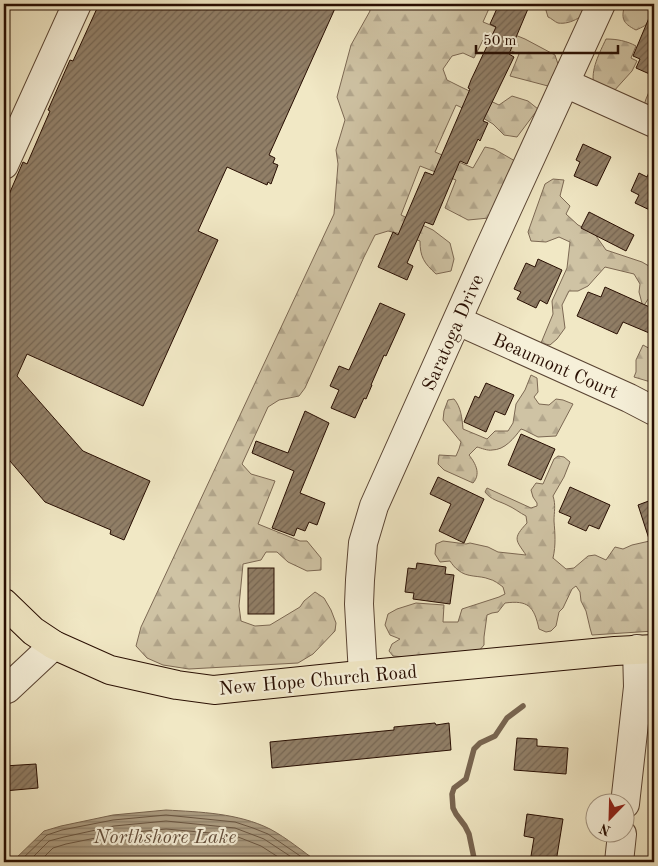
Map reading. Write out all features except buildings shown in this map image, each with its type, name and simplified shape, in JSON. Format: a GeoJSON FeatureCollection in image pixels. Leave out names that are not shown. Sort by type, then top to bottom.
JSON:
{"type":"FeatureCollection","features":[{"type":"Feature","properties":{"kind":"main road","name":"New Hope Church Road"},"geometry":{"type":"LineString","coordinates":[[4,603],[33,631],[54,644],[110,670],[177,685],[214,690],[646,649]]}},
{"type":"Feature","properties":{"kind":"street"},"geometry":{"type":"LineString","coordinates":[[4,165],[77,4]]}},
{"type":"Feature","properties":{"kind":"street","name":"Saratoga Drive"},"geometry":{"type":"LineString","coordinates":[[363,675],[359,604],[363,543],[374,506],[601,4]]}},
{"type":"Feature","properties":{"kind":"street"},"geometry":{"type":"LineString","coordinates":[[565,83],[654,124]]}},
{"type":"Feature","properties":{"kind":"street","name":"Beaumont Court"},"geometry":{"type":"LineString","coordinates":[[458,321],[630,398],[654,411]]}},
{"type":"Feature","properties":{"kind":"street"},"geometry":{"type":"LineString","coordinates":[[4,690],[54,644]]}},
{"type":"Feature","properties":{"kind":"street"},"geometry":{"type":"LineString","coordinates":[[626,794],[638,687],[646,649]]}},
{"type":"Feature","properties":{"kind":"street"},"geometry":{"type":"LineString","coordinates":[[619,862],[621,844]]}},
{"type":"Feature","properties":{"kind":"green space"},"geometry":{"type":"Polygon","coordinates":[[[369,4],[491,4],[483,22],[525,39],[555,55],[559,67],[548,86],[510,76],[519,54],[483,40],[474,58],[463,53],[452,56],[443,69],[447,80],[499,105],[512,96],[528,101],[538,109],[517,137],[504,135],[493,124],[456,105],[435,152],[473,168],[485,147],[494,149],[515,161],[489,218],[468,220],[445,208],[456,180],[420,166],[401,215],[433,230],[450,243],[454,259],[451,271],[436,274],[422,256],[420,241],[388,231],[375,235],[305,388],[299,396],[279,400],[268,407],[242,464],[251,474],[275,481],[258,524],[300,541],[307,541],[321,558],[321,570],[307,571],[288,562],[277,552],[266,552],[261,560],[243,564],[239,606],[241,621],[255,626],[270,625],[300,607],[315,592],[324,598],[331,610],[336,623],[335,631],[313,654],[298,663],[189,669],[163,665],[147,658],[136,646],[141,627],[334,214],[338,164],[336,150],[345,120],[337,97],[351,45],[370,11],[369,4]]]}},
{"type":"Feature","properties":{"kind":"green space"},"geometry":{"type":"Polygon","coordinates":[[[546,4],[591,4],[586,12],[573,21],[558,23],[548,17],[546,4]]]}},
{"type":"Feature","properties":{"kind":"green space"},"geometry":{"type":"Polygon","coordinates":[[[625,4],[654,4],[652,18],[645,26],[636,30],[624,20],[625,4]]]}},
{"type":"Feature","properties":{"kind":"green space"},"geometry":{"type":"Polygon","coordinates":[[[606,39],[614,39],[636,46],[631,58],[637,61],[632,71],[613,92],[594,85],[593,79],[596,61],[606,39]]]}},
{"type":"Feature","properties":{"kind":"green space"},"geometry":{"type":"Polygon","coordinates":[[[654,80],[654,113],[643,108],[654,80]]]}},
{"type":"Feature","properties":{"kind":"green space"},"geometry":{"type":"Polygon","coordinates":[[[553,179],[564,180],[560,196],[570,206],[566,214],[578,225],[594,233],[606,250],[642,262],[654,269],[654,290],[643,307],[639,292],[640,284],[634,274],[605,267],[588,286],[578,291],[569,291],[562,305],[565,328],[550,345],[541,343],[553,314],[552,301],[567,268],[570,242],[559,237],[546,242],[531,241],[528,232],[545,184],[553,179]]]}},
{"type":"Feature","properties":{"kind":"green space"},"geometry":{"type":"Polygon","coordinates":[[[643,345],[654,351],[654,383],[634,377],[636,360],[643,345]]]}},
{"type":"Feature","properties":{"kind":"green space"},"geometry":{"type":"Polygon","coordinates":[[[531,375],[537,378],[538,392],[534,397],[539,404],[549,405],[556,399],[573,404],[556,436],[538,437],[521,429],[509,443],[501,448],[487,450],[477,447],[469,455],[477,469],[477,476],[473,483],[444,470],[438,464],[439,455],[456,456],[461,442],[443,420],[448,400],[454,399],[458,406],[462,417],[463,429],[487,439],[495,431],[508,431],[513,423],[516,404],[525,390],[531,375]]]}},
{"type":"Feature","properties":{"kind":"green space"},"geometry":{"type":"Polygon","coordinates":[[[558,456],[564,457],[570,462],[553,496],[555,505],[555,549],[553,558],[566,569],[574,568],[588,556],[595,555],[606,560],[615,547],[623,549],[654,540],[654,631],[592,635],[580,592],[576,586],[572,589],[563,608],[559,612],[556,626],[551,631],[546,632],[539,629],[535,615],[529,606],[513,602],[505,603],[498,612],[487,615],[484,645],[478,652],[415,658],[393,656],[389,651],[392,644],[400,639],[390,635],[385,625],[388,614],[397,609],[416,603],[444,605],[443,622],[458,622],[462,609],[505,594],[503,587],[493,580],[462,573],[450,561],[440,562],[435,554],[436,544],[443,541],[470,543],[488,547],[498,552],[526,555],[518,543],[517,536],[527,523],[526,516],[510,506],[492,499],[485,492],[487,488],[531,508],[537,506],[531,490],[536,483],[543,484],[554,459],[558,456]]]}},
{"type":"Feature","properties":{"kind":"water","name":"Northshore Lake"},"geometry":{"type":"Polygon","coordinates":[[[166,810],[219,814],[258,824],[282,836],[318,862],[12,862],[44,831],[113,815],[166,810]]]}},
{"type":"Feature","properties":{"kind":"waterway"},"geometry":{"type":"LineString","coordinates":[[473,862],[474,858],[469,834],[453,808],[452,794],[454,788],[466,779],[474,749],[480,743],[495,736],[507,718],[523,706]]}}]}
